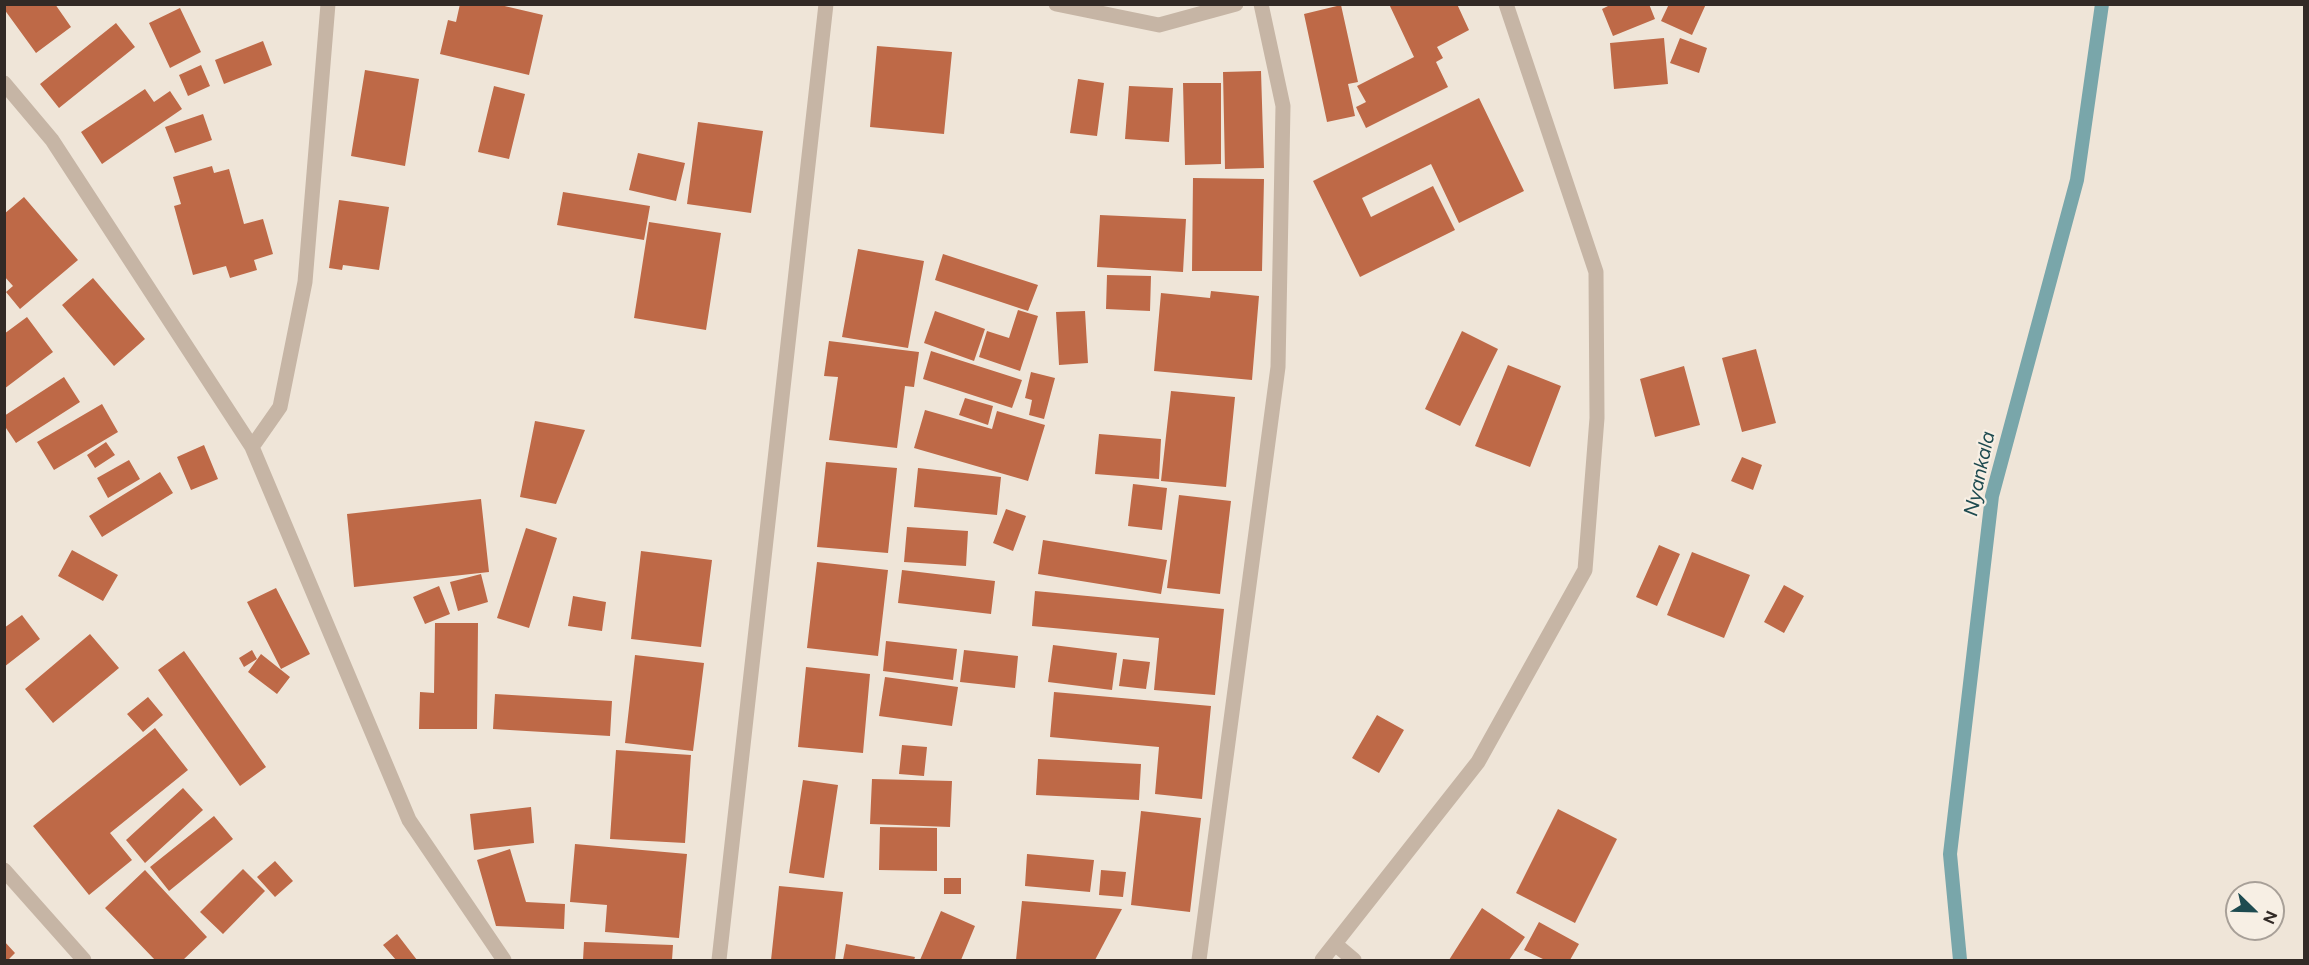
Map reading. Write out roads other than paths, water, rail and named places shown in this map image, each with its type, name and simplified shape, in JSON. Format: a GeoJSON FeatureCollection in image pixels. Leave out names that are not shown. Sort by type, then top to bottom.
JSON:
{"type":"FeatureCollection","features":[{"type":"Feature","properties":{"kind":"street"},"geometry":{"type":"LineString","coordinates":[[252,447],[280,407],[305,282],[328,4]]}},
{"type":"Feature","properties":{"kind":"street"},"geometry":{"type":"LineString","coordinates":[[719,960],[826,4]]}},
{"type":"Feature","properties":{"kind":"street"},"geometry":{"type":"LineString","coordinates":[[1056,4],[1159,25],[1236,4]]}},
{"type":"Feature","properties":{"kind":"street"},"geometry":{"type":"LineString","coordinates":[[1199,960],[1278,367],[1283,106],[1261,4]]}},
{"type":"Feature","properties":{"kind":"street"},"geometry":{"type":"LineString","coordinates":[[1322,960],[1478,762],[1585,570],[1597,418],[1596,272],[1506,4]]}},
{"type":"Feature","properties":{"kind":"street"},"geometry":{"type":"LineString","coordinates":[[4,83],[52,140],[252,447],[410,820],[504,960]]}},
{"type":"Feature","properties":{"kind":"street"},"geometry":{"type":"LineString","coordinates":[[4,870],[84,960]]}},
{"type":"Feature","properties":{"kind":"street"},"geometry":{"type":"LineString","coordinates":[[1335,944],[1354,960]]}},
{"type":"Feature","properties":{"kind":"waterway","name":"Nyankala"},"geometry":{"type":"LineString","coordinates":[[1960,960],[1950,854],[1992,496],[2077,180],[2102,4]]}}]}
